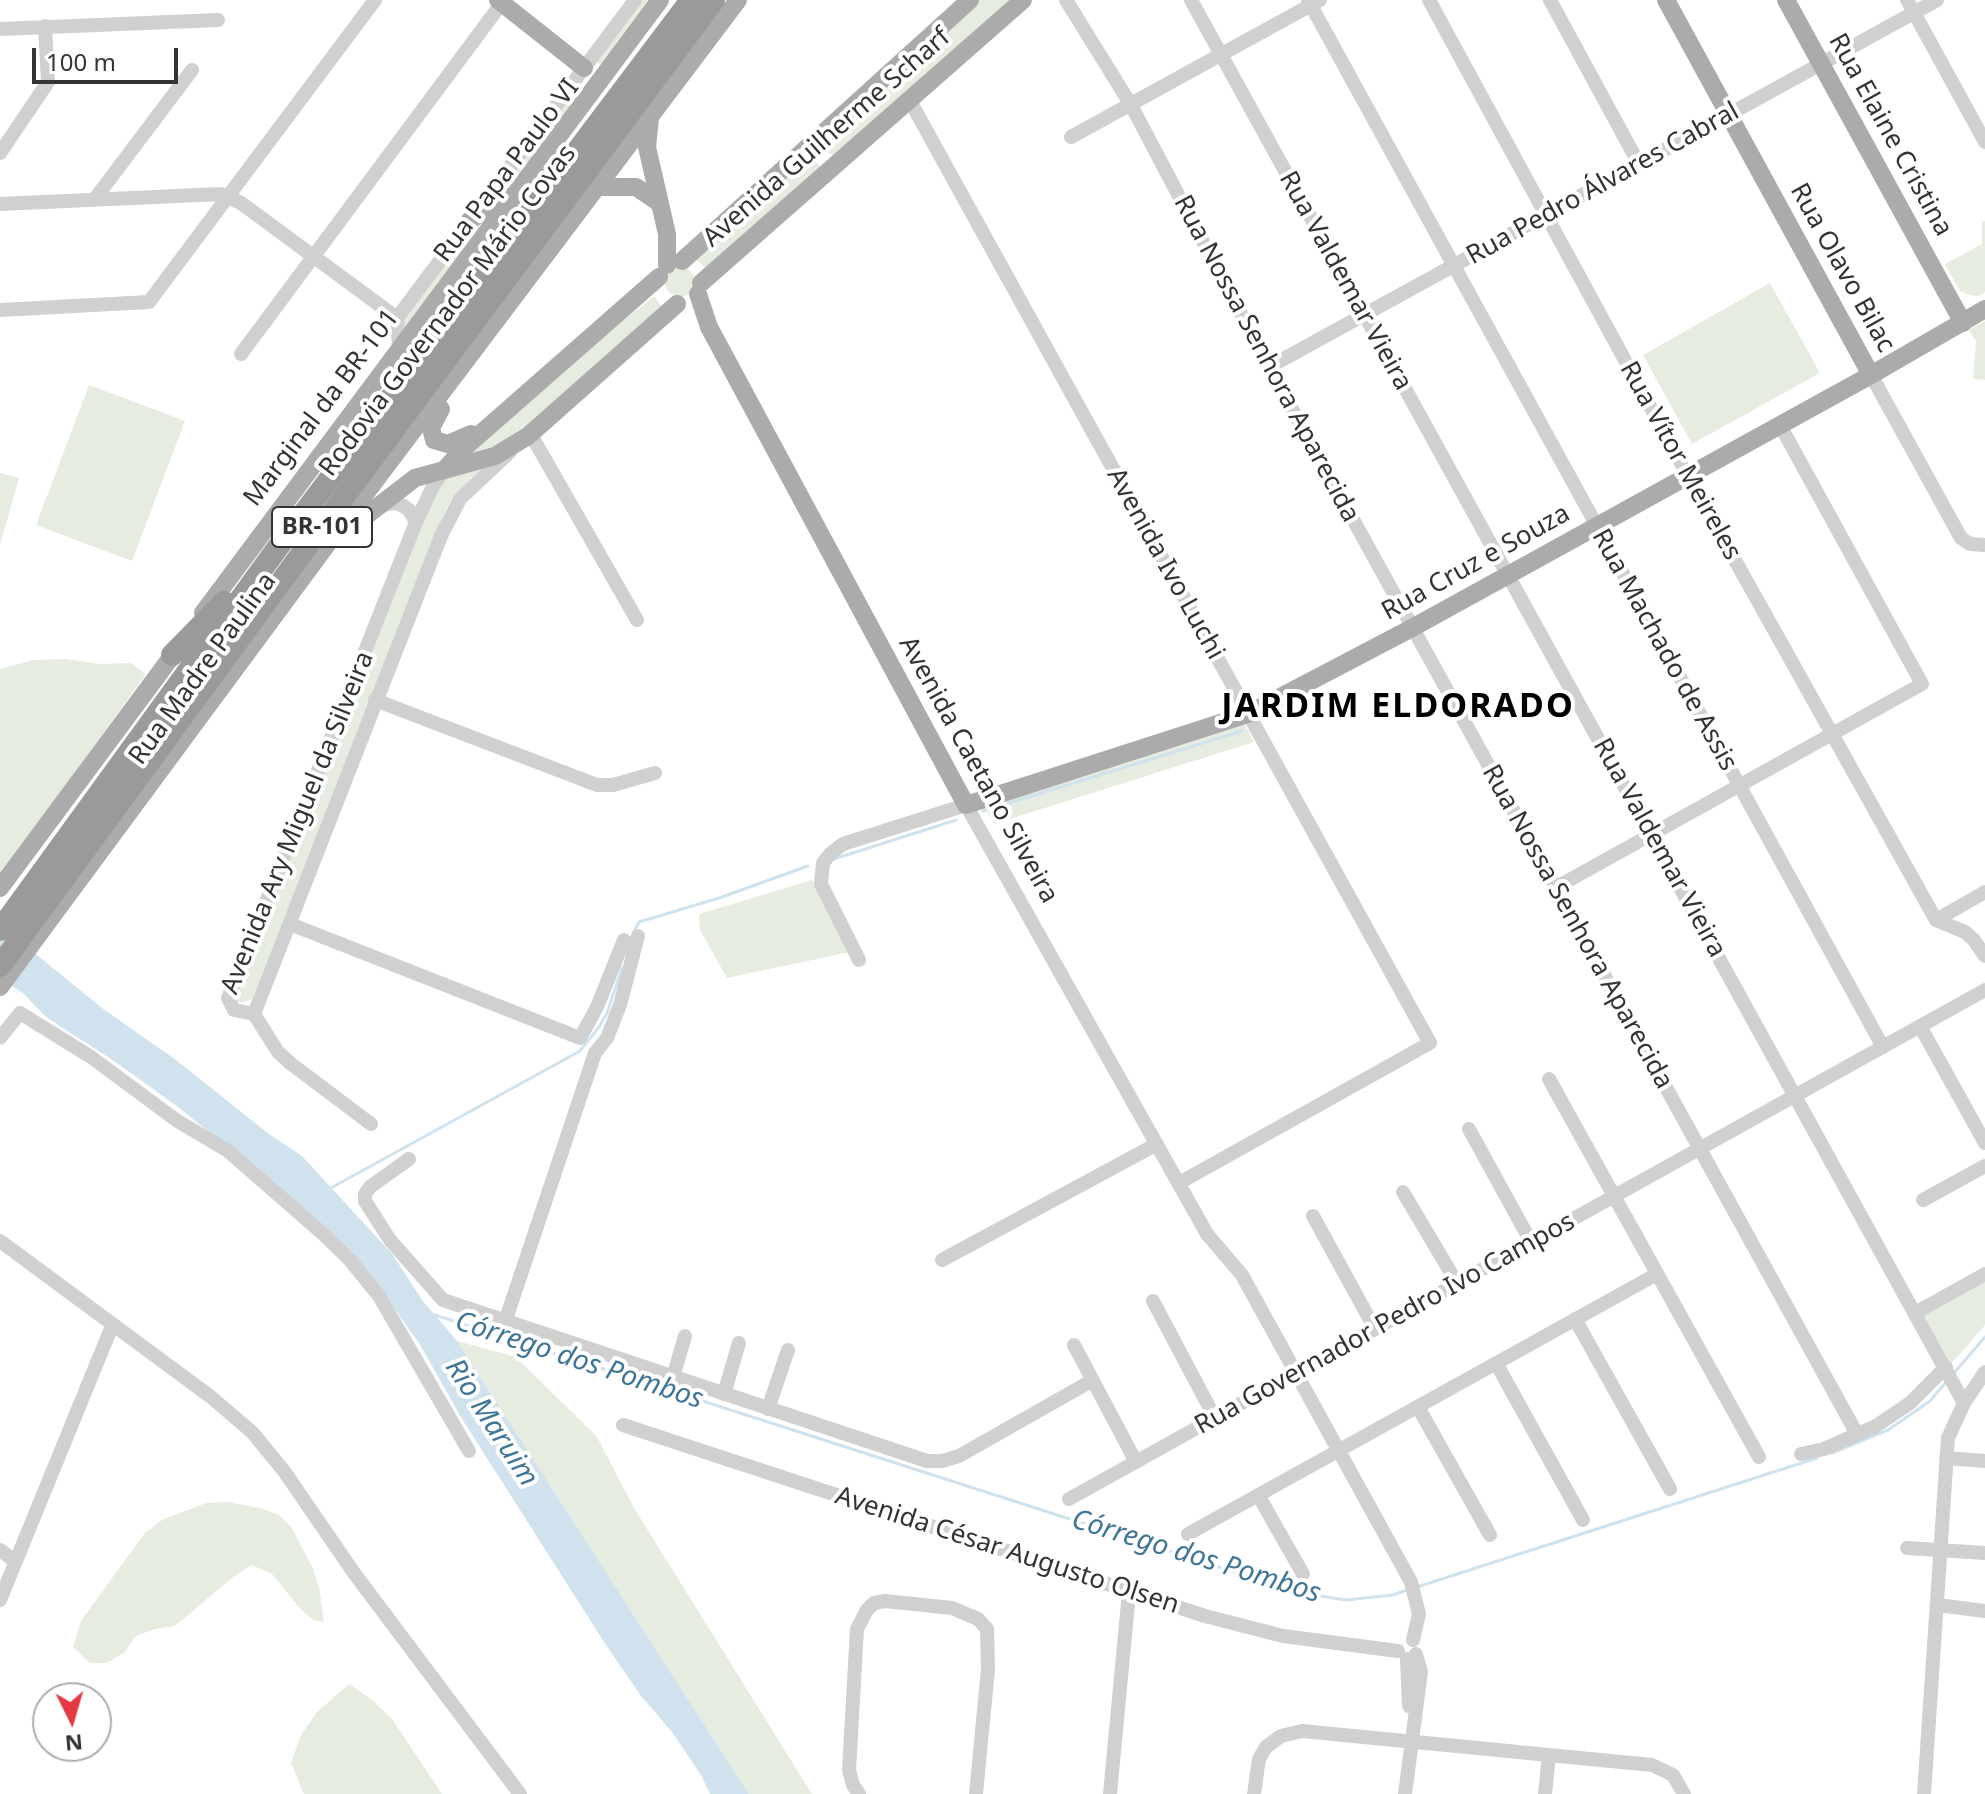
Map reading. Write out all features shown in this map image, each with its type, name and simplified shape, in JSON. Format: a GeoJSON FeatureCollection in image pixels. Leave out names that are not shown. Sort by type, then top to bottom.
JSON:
{"type":"FeatureCollection","features":[{"type":"Feature","properties":{"kind":"highway","name":"Rodovia Governador Mário Covas"},"geometry":{"type":"LineString","coordinates":[[0,966],[20,927],[276,550],[631,112],[691,0]]}},
{"type":"Feature","properties":{"kind":"highway","name":"Rodovia Governador Mário Covas"},"geometry":{"type":"LineString","coordinates":[[20,927],[314,549],[714,0]]}},
{"type":"Feature","properties":{"kind":"highway"},"geometry":{"type":"LineString","coordinates":[[238,664],[314,549]]}},
{"type":"Feature","properties":{"kind":"highway"},"geometry":{"type":"LineString","coordinates":[[172,655],[276,550]]}},
{"type":"Feature","properties":{"kind":"main road","name":"Marginal da BR-101"},"geometry":{"type":"LineString","coordinates":[[0,888],[660,0]]}},
{"type":"Feature","properties":{"kind":"main road"},"geometry":{"type":"LineString","coordinates":[[314,549],[476,348],[598,187],[631,112],[738,0]]}},
{"type":"Feature","properties":{"kind":"main road","name":"Avenida Guilherme Scharf"},"geometry":{"type":"LineString","coordinates":[[672,266],[970,0]]}},
{"type":"Feature","properties":{"kind":"main road","name":"Avenida Guilherme Scharf"},"geometry":{"type":"LineString","coordinates":[[690,296],[1023,0]]}},
{"type":"Feature","properties":{"kind":"main road","name":"Rua Olavo Bilac"},"geometry":{"type":"LineString","coordinates":[[1666,0],[1871,375]]}},
{"type":"Feature","properties":{"kind":"main road","name":"Rua Elaine Cristina"},"geometry":{"type":"LineString","coordinates":[[1786,0],[1963,323]]}},
{"type":"Feature","properties":{"kind":"main road"},"geometry":{"type":"LineString","coordinates":[[501,1],[584,68]]}},
{"type":"Feature","properties":{"kind":"main road"},"geometry":{"type":"LineString","coordinates":[[601,78],[631,112],[647,147],[672,266],[660,291],[664,297],[690,296],[698,271],[672,266]]}},
{"type":"Feature","properties":{"kind":"main road"},"geometry":{"type":"LineString","coordinates":[[583,102],[605,98],[631,112]]}},
{"type":"Feature","properties":{"kind":"main road"},"geometry":{"type":"LineString","coordinates":[[819,135],[817,144],[821,156],[834,161],[842,159]]}},
{"type":"Feature","properties":{"kind":"main road"},"geometry":{"type":"LineString","coordinates":[[598,187],[636,187],[658,202]]}},
{"type":"Feature","properties":{"kind":"main road"},"geometry":{"type":"LineString","coordinates":[[470,220],[518,189]]}},
{"type":"Feature","properties":{"kind":"main road","name":"Avenida Ary Miguel da Silveira"},"geometry":{"type":"LineString","coordinates":[[446,468],[463,449],[672,266]]}},
{"type":"Feature","properties":{"kind":"main road"},"geometry":{"type":"LineString","coordinates":[[1948,295],[1957,301],[1985,307]]}},
{"type":"Feature","properties":{"kind":"main road","name":"Avenida Ary Miguel da Silveira"},"geometry":{"type":"LineString","coordinates":[[529,434],[690,296]]}},
{"type":"Feature","properties":{"kind":"main road","name":"Avenida Caetano Silveira"},"geometry":{"type":"LineString","coordinates":[[690,296],[966,805]]}},
{"type":"Feature","properties":{"kind":"main road","name":"Rua Cruz e Souza"},"geometry":{"type":"LineString","coordinates":[[966,805],[1248,714],[1508,576],[1871,375],[1963,323],[1985,307]]}},
{"type":"Feature","properties":{"kind":"main road"},"geometry":{"type":"LineString","coordinates":[[476,348],[473,359],[434,420],[431,433],[434,440],[440,444],[459,441],[516,402]]}},
{"type":"Feature","properties":{"kind":"main road"},"geometry":{"type":"LineString","coordinates":[[314,549],[415,478],[495,456],[529,434]]}},
{"type":"Feature","properties":{"kind":"main road","name":"Rua Madre Paulina"},"geometry":{"type":"LineString","coordinates":[[0,987],[20,927],[238,664]]}},
{"type":"Feature","properties":{"kind":"street"},"geometry":{"type":"LineString","coordinates":[[0,310],[149,302],[375,0]]}},
{"type":"Feature","properties":{"kind":"street","name":"Rua Papa Paulo VI"},"geometry":{"type":"LineString","coordinates":[[397,318],[635,0]]}},
{"type":"Feature","properties":{"kind":"street","name":"Rua Nossa Senhora Aparecida"},"geometry":{"type":"LineString","coordinates":[[1066,0],[1131,105],[1269,367],[1857,1434]]}},
{"type":"Feature","properties":{"kind":"street","name":"Rua Valdemar Vieira"},"geometry":{"type":"LineString","coordinates":[[1191,0],[1961,1397]]}},
{"type":"Feature","properties":{"kind":"street","name":"Rua Vítor Meireles"},"geometry":{"type":"LineString","coordinates":[[1429,0],[1688,476],[1936,920]]}},
{"type":"Feature","properties":{"kind":"street"},"geometry":{"type":"LineString","coordinates":[[1550,0],[1639,164]]}},
{"type":"Feature","properties":{"kind":"street","name":"Rua Pedro Álvares Cabral"},"geometry":{"type":"LineString","coordinates":[[1269,367],[1821,64],[1911,6],[1937,0]]}},
{"type":"Feature","properties":{"kind":"street"},"geometry":{"type":"LineString","coordinates":[[241,354],[501,1]]}},
{"type":"Feature","properties":{"kind":"street"},"geometry":{"type":"LineString","coordinates":[[1071,137],[1313,2]]}},
{"type":"Feature","properties":{"kind":"street","name":"Rua Machado de Assis"},"geometry":{"type":"LineString","coordinates":[[1313,2],[1596,527],[1883,1047]]}},
{"type":"Feature","properties":{"kind":"street"},"geometry":{"type":"LineString","coordinates":[[1911,6],[1985,142]]}},
{"type":"Feature","properties":{"kind":"street"},"geometry":{"type":"LineString","coordinates":[[0,29],[218,20]]}},
{"type":"Feature","properties":{"kind":"street"},"geometry":{"type":"LineString","coordinates":[[0,153],[48,82],[45,26]]}},
{"type":"Feature","properties":{"kind":"street"},"geometry":{"type":"LineString","coordinates":[[94,200],[192,70]]}},
{"type":"Feature","properties":{"kind":"street","name":"Avenida Ivo Luchi"},"geometry":{"type":"LineString","coordinates":[[909,99],[1430,1043],[1179,1183]]}},
{"type":"Feature","properties":{"kind":"street"},"geometry":{"type":"LineString","coordinates":[[0,204],[209,193],[228,196],[397,318],[399,348]]}},
{"type":"Feature","properties":{"kind":"street","name":"Rua Olavo Bilac"},"geometry":{"type":"LineString","coordinates":[[1871,375],[1961,538],[1970,544],[1985,545]]}},
{"type":"Feature","properties":{"kind":"street"},"geometry":{"type":"LineString","coordinates":[[1555,888],[1922,684],[1780,425]]}},
{"type":"Feature","properties":{"kind":"street"},"geometry":{"type":"LineString","coordinates":[[529,434],[637,620]]}},
{"type":"Feature","properties":{"kind":"street","name":"Avenida Ary Miguel da Silveira"},"geometry":{"type":"LineString","coordinates":[[446,468],[433,486],[416,522],[228,998],[234,1010],[254,1014],[375,700],[454,507],[471,487],[529,434]]}},
{"type":"Feature","properties":{"kind":"street"},"geometry":{"type":"LineString","coordinates":[[376,507],[394,503],[402,505],[416,522]]}},
{"type":"Feature","properties":{"kind":"street"},"geometry":{"type":"LineString","coordinates":[[375,700],[597,785],[613,785],[655,773]]}},
{"type":"Feature","properties":{"kind":"street"},"geometry":{"type":"LineString","coordinates":[[859,960],[821,884],[823,863],[843,844],[966,805]]}},
{"type":"Feature","properties":{"kind":"street","name":"Avenida Caetano Silveira"},"geometry":{"type":"LineString","coordinates":[[966,805],[1207,1234],[1242,1275],[1411,1582],[1418,1626],[1409,1651],[1421,1672],[1405,1794]]}},
{"type":"Feature","properties":{"kind":"street"},"geometry":{"type":"LineString","coordinates":[[1936,920],[1985,892]]}},
{"type":"Feature","properties":{"kind":"street"},"geometry":{"type":"LineString","coordinates":[[1936,920],[1965,932],[1985,956]]}},
{"type":"Feature","properties":{"kind":"street"},"geometry":{"type":"LineString","coordinates":[[290,924],[581,1039],[594,1052]]}},
{"type":"Feature","properties":{"kind":"street"},"geometry":{"type":"LineString","coordinates":[[505,1322],[594,1052],[607,1038],[620,1005],[631,938],[581,1039]]}},
{"type":"Feature","properties":{"kind":"street","name":"Rua Governador Pedro Ivo Campos"},"geometry":{"type":"LineString","coordinates":[[1069,1499],[1985,990]]}},
{"type":"Feature","properties":{"kind":"street"},"geometry":{"type":"LineString","coordinates":[[0,1038],[20,1013],[91,1057],[176,1120],[228,1151],[350,1260],[379,1296],[469,1451]]}},
{"type":"Feature","properties":{"kind":"street"},"geometry":{"type":"LineString","coordinates":[[254,1014],[265,1034],[290,1063],[371,1124]]}},
{"type":"Feature","properties":{"kind":"street"},"geometry":{"type":"LineString","coordinates":[[1920,1026],[1985,1143]]}},
{"type":"Feature","properties":{"kind":"street"},"geometry":{"type":"LineString","coordinates":[[1549,1079],[1759,1457]]}},
{"type":"Feature","properties":{"kind":"street"},"geometry":{"type":"LineString","coordinates":[[1469,1129],[1531,1242]]}},
{"type":"Feature","properties":{"kind":"street"},"geometry":{"type":"LineString","coordinates":[[942,1260],[1157,1144]]}},
{"type":"Feature","properties":{"kind":"street"},"geometry":{"type":"LineString","coordinates":[[409,1159],[370,1187],[364,1197],[390,1240],[443,1300],[768,1409],[934,1462],[959,1456],[1093,1380]]}},
{"type":"Feature","properties":{"kind":"street"},"geometry":{"type":"LineString","coordinates":[[1923,1200],[1985,1166]]}},
{"type":"Feature","properties":{"kind":"street"},"geometry":{"type":"LineString","coordinates":[[1403,1192],[1457,1283]]}},
{"type":"Feature","properties":{"kind":"street"},"geometry":{"type":"LineString","coordinates":[[1313,1216],[1375,1329]]}},
{"type":"Feature","properties":{"kind":"street"},"geometry":{"type":"LineString","coordinates":[[0,1241],[211,1397],[252,1432],[520,1794]]}},
{"type":"Feature","properties":{"kind":"street"},"geometry":{"type":"LineString","coordinates":[[1188,1534],[1657,1274]]}},
{"type":"Feature","properties":{"kind":"street"},"geometry":{"type":"LineString","coordinates":[[1915,1313],[1985,1274]]}},
{"type":"Feature","properties":{"kind":"street"},"geometry":{"type":"LineString","coordinates":[[1153,1301],[1215,1418]]}},
{"type":"Feature","properties":{"kind":"street"},"geometry":{"type":"LineString","coordinates":[[1575,1319],[1670,1489]]}},
{"type":"Feature","properties":{"kind":"street"},"geometry":{"type":"LineString","coordinates":[[0,1600],[112,1326]]}},
{"type":"Feature","properties":{"kind":"street"},"geometry":{"type":"LineString","coordinates":[[673,1377],[685,1336]]}},
{"type":"Feature","properties":{"kind":"street"},"geometry":{"type":"LineString","coordinates":[[724,1394],[739,1343]]}},
{"type":"Feature","properties":{"kind":"street"},"geometry":{"type":"LineString","coordinates":[[1074,1345],[1136,1462]]}},
{"type":"Feature","properties":{"kind":"street"},"geometry":{"type":"LineString","coordinates":[[768,1409],[788,1350]]}},
{"type":"Feature","properties":{"kind":"street"},"geometry":{"type":"LineString","coordinates":[[1496,1363],[1583,1520]]}},
{"type":"Feature","properties":{"kind":"street"},"geometry":{"type":"LineString","coordinates":[[1801,1454],[1824,1449],[1876,1426],[1910,1403],[1946,1368]]}},
{"type":"Feature","properties":{"kind":"street"},"geometry":{"type":"LineString","coordinates":[[1924,1794],[1946,1458],[1961,1397],[1985,1372]]}},
{"type":"Feature","properties":{"kind":"street"},"geometry":{"type":"LineString","coordinates":[[1418,1407],[1490,1535]]}},
{"type":"Feature","properties":{"kind":"street","name":"Avenida César Augusto Olsen"},"geometry":{"type":"LineString","coordinates":[[623,1425],[1129,1592],[1283,1636],[1409,1651]]}},
{"type":"Feature","properties":{"kind":"street"},"geometry":{"type":"LineString","coordinates":[[1946,1458],[1985,1461]]}},
{"type":"Feature","properties":{"kind":"street"},"geometry":{"type":"LineString","coordinates":[[1258,1495],[1303,1574]]}},
{"type":"Feature","properties":{"kind":"street"},"geometry":{"type":"LineString","coordinates":[[1907,1548],[1985,1553]]}},
{"type":"Feature","properties":{"kind":"street"},"geometry":{"type":"LineString","coordinates":[[0,1550],[15,1561]]}},
{"type":"Feature","properties":{"kind":"street"},"geometry":{"type":"LineString","coordinates":[[1110,1794],[1129,1592]]}},
{"type":"Feature","properties":{"kind":"street"},"geometry":{"type":"LineString","coordinates":[[856,1789],[849,1761],[857,1629],[874,1603],[885,1601],[952,1608],[978,1619],[987,1629],[989,1644],[976,1794]]}},
{"type":"Feature","properties":{"kind":"street"},"geometry":{"type":"LineString","coordinates":[[1938,1605],[1985,1611]]}},
{"type":"Feature","properties":{"kind":"street"},"geometry":{"type":"LineString","coordinates":[[1254,1794],[1259,1759],[1273,1741],[1302,1731],[1652,1765],[1666,1771],[1682,1788]]}},
{"type":"Feature","properties":{"kind":"street"},"geometry":{"type":"LineString","coordinates":[[1545,1794],[1549,1755]]}},
{"type":"Feature","properties":{"kind":"shaded area"},"geometry":{"type":"Polygon","coordinates":[[[638,0],[650,0],[601,65],[594,59],[638,0]]]}},
{"type":"Feature","properties":{"kind":"shaded area"},"geometry":{"type":"Polygon","coordinates":[[[977,0],[1018,0],[833,155],[828,153],[824,145],[838,130],[977,0]]]}},
{"type":"Feature","properties":{"kind":"shaded area"},"geometry":{"type":"Polygon","coordinates":[[[575,89],[578,95],[513,184],[489,198],[575,89]]]}},
{"type":"Feature","properties":{"kind":"shaded area"},"geometry":{"type":"Polygon","coordinates":[[[811,152],[821,167],[705,268],[696,259],[811,152]]]}},
{"type":"Feature","properties":{"kind":"shaded area"},"geometry":{"type":"Polygon","coordinates":[[[500,207],[401,335],[401,317],[471,226],[500,207]]]}},
{"type":"Feature","properties":{"kind":"shaded area"},"geometry":{"type":"Polygon","coordinates":[[[1982,221],[1985,221],[1985,292],[1978,296],[1969,295],[1960,291],[1945,264],[1982,244],[1982,221]]]}},
{"type":"Feature","properties":{"kind":"shaded area"},"geometry":{"type":"Polygon","coordinates":[[[680,267],[691,271],[695,282],[691,293],[680,297],[669,293],[665,282],[669,271],[680,267]]]}},
{"type":"Feature","properties":{"kind":"shaded area"},"geometry":{"type":"Polygon","coordinates":[[[1770,283],[1820,373],[1692,444],[1643,355],[1770,283]]]}},
{"type":"Feature","properties":{"kind":"shaded area"},"geometry":{"type":"Polygon","coordinates":[[[654,296],[662,307],[524,432],[468,462],[467,449],[654,296]]]}},
{"type":"Feature","properties":{"kind":"shaded area"},"geometry":{"type":"Polygon","coordinates":[[[1985,321],[1985,380],[1973,379],[1976,341],[1969,330],[1985,321]]]}},
{"type":"Feature","properties":{"kind":"shaded area"},"geometry":{"type":"Polygon","coordinates":[[[89,385],[185,421],[132,561],[36,525],[89,385]]]}},
{"type":"Feature","properties":{"kind":"shaded area"},"geometry":{"type":"Polygon","coordinates":[[[487,465],[453,497],[445,511],[252,999],[242,1003],[234,1000],[412,537],[446,472],[487,465]]]}},
{"type":"Feature","properties":{"kind":"shaded area"},"geometry":{"type":"Polygon","coordinates":[[[0,473],[19,478],[0,545],[0,473]]]}},
{"type":"Feature","properties":{"kind":"shaded area"},"geometry":{"type":"Polygon","coordinates":[[[66,659],[101,664],[131,663],[146,674],[0,876],[0,669],[33,660],[66,659]]]}},
{"type":"Feature","properties":{"kind":"shaded area"},"geometry":{"type":"Polygon","coordinates":[[[1242,719],[1254,742],[994,824],[984,806],[1242,719]]]}},
{"type":"Feature","properties":{"kind":"shaded area"},"geometry":{"type":"Polygon","coordinates":[[[812,880],[850,952],[727,978],[700,930],[699,914],[812,880]]]}},
{"type":"Feature","properties":{"kind":"shaded area"},"geometry":{"type":"Polygon","coordinates":[[[1985,1280],[1985,1325],[1951,1364],[1923,1314],[1985,1280]]]}},
{"type":"Feature","properties":{"kind":"shaded area"},"geometry":{"type":"Polygon","coordinates":[[[457,1341],[516,1357],[597,1437],[634,1508],[812,1794],[749,1794],[457,1341]]]}},
{"type":"Feature","properties":{"kind":"shaded area"},"geometry":{"type":"Polygon","coordinates":[[[227,1502],[261,1508],[279,1515],[292,1528],[313,1569],[324,1622],[313,1620],[272,1574],[252,1565],[175,1626],[136,1636],[124,1653],[106,1663],[90,1663],[73,1647],[81,1621],[144,1534],[162,1520],[206,1503],[227,1502]]]}},
{"type":"Feature","properties":{"kind":"shaded area"},"geometry":{"type":"Polygon","coordinates":[[[349,1684],[392,1719],[442,1794],[304,1794],[291,1763],[301,1735],[317,1712],[349,1684]]]}},
{"type":"Feature","properties":{"kind":"water","name":"Rio Maruim"},"geometry":{"type":"Polygon","coordinates":[[[0,925],[102,1008],[302,1156],[393,1255],[422,1300],[457,1341],[749,1794],[710,1794],[672,1732],[641,1696],[604,1642],[462,1419],[419,1343],[389,1301],[285,1194],[178,1107],[46,1017],[24,994],[0,978],[0,925]]]}},
{"type":"Feature","properties":{"kind":"waterway"},"geometry":{"type":"LineString","coordinates":[[983,811],[1242,731]]}},
{"type":"Feature","properties":{"kind":"waterway"},"geometry":{"type":"LineString","coordinates":[[834,859],[956,820]]}},
{"type":"Feature","properties":{"kind":"waterway"},"geometry":{"type":"LineString","coordinates":[[633,934],[639,922],[808,866]]}},
{"type":"Feature","properties":{"kind":"waterway"},"geometry":{"type":"LineString","coordinates":[[329,1189],[580,1051],[607,1013],[622,968]]}},
{"type":"Feature","properties":{"kind":"waterway","name":"Córrego dos Pombos"},"geometry":{"type":"LineString","coordinates":[[435,1315],[1300,1593],[1346,1600],[1393,1595],[1410,1589]]}},
{"type":"Feature","properties":{"kind":"waterway","name":"Córrego dos Pombos"},"geometry":{"type":"LineString","coordinates":[[1954,1373],[1985,1337]]}},
{"type":"Feature","properties":{"kind":"waterway","name":"Córrego dos Pombos"},"geometry":{"type":"LineString","coordinates":[[1832,1453],[1888,1430],[1930,1401],[1946,1382]]}},
{"type":"Feature","properties":{"kind":"waterway","name":"Córrego dos Pombos"},"geometry":{"type":"LineString","coordinates":[[1417,1587],[1817,1458]]}},
{"type":"Feature","properties":{"kind":"district","name":"JARDIM ELDORADO"},"geometry":{"type":"Point","coordinates":[1398,707]}}]}
